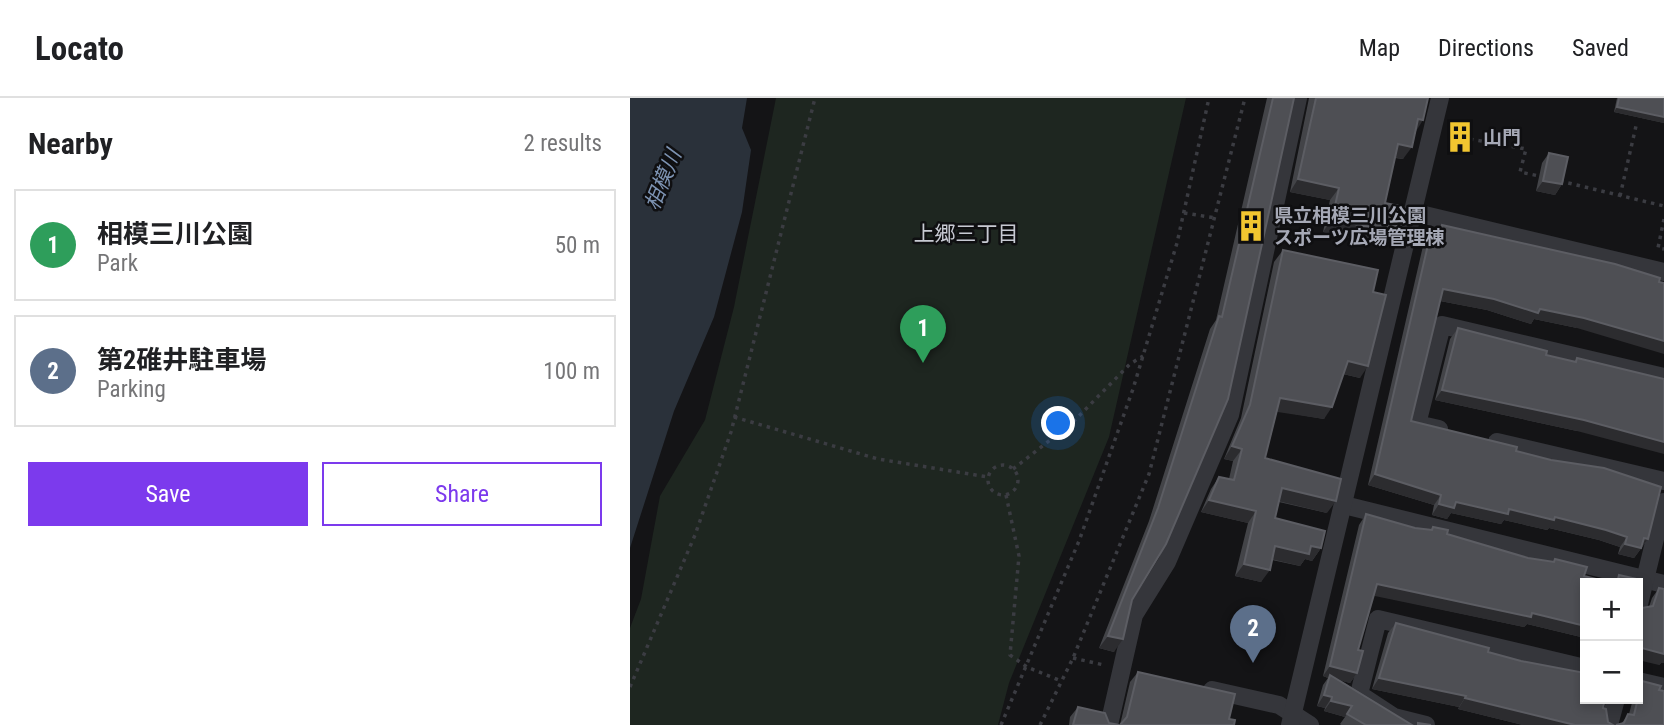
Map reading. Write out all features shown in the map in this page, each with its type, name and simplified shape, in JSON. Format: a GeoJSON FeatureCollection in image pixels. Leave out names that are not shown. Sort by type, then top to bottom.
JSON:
{"type":"FeatureCollection","features":[{"type":"Feature","properties":{"kind":"street"},"geometry":{"type":"LineString","coordinates":[[1110,725],[1129,670],[1134,615],[1167,562],[1230,415],[1272,250],[1298,98]]}},
{"type":"Feature","properties":{"kind":"street"},"geometry":{"type":"LineString","coordinates":[[1291,720],[1344,505],[1391,275],[1412,212],[1440,98]]}},
{"type":"Feature","properties":{"kind":"street"},"geometry":{"type":"LineString","coordinates":[[1412,212],[1664,272]]}},
{"type":"Feature","properties":{"kind":"street"},"geometry":{"type":"LineString","coordinates":[[1456,433],[1417,424],[1442,325],[1664,377]]}},
{"type":"Feature","properties":{"kind":"street"},"geometry":{"type":"LineString","coordinates":[[1482,439],[1664,481]]}},
{"type":"Feature","properties":{"kind":"street"},"geometry":{"type":"LineString","coordinates":[[1643,584],[1664,502]]}},
{"type":"Feature","properties":{"kind":"street"},"geometry":{"type":"LineString","coordinates":[[1344,505],[1664,584]]}},
{"type":"Feature","properties":{"kind":"street"},"geometry":{"type":"LineString","coordinates":[[1426,725],[1395,718],[1359,694],[1378,618],[1580,667]]}},
{"type":"Feature","properties":{"kind":"street"},"geometry":{"type":"LineString","coordinates":[[1643,682],[1664,687]]}},
{"type":"Feature","properties":{"kind":"street"},"geometry":{"type":"LineString","coordinates":[[1188,684],[1279,705],[1291,720],[1310,725]]}},
{"type":"Feature","properties":{"kind":"street"},"geometry":{"type":"LineString","coordinates":[[1609,725],[1615,704]]}},
{"type":"Feature","properties":{"kind":"path"},"geometry":{"type":"LineString","coordinates":[[630,687],[695,535],[734,417],[815,98]]}},
{"type":"Feature","properties":{"kind":"path"},"geometry":{"type":"LineString","coordinates":[[1001,725],[1079,541],[1144,356],[1184,213],[1209,98]]}},
{"type":"Feature","properties":{"kind":"path"},"geometry":{"type":"LineString","coordinates":[[1040,725],[1073,658],[1149,474],[1245,98]]}},
{"type":"Feature","properties":{"kind":"path"},"geometry":{"type":"LineString","coordinates":[[1620,196],[1636,126]]}},
{"type":"Feature","properties":{"kind":"path"},"geometry":{"type":"LineString","coordinates":[[1470,139],[1525,149],[1520,172],[1539,176]]}},
{"type":"Feature","properties":{"kind":"path"},"geometry":{"type":"LineString","coordinates":[[1558,181],[1664,206]]}},
{"type":"Feature","properties":{"kind":"path"},"geometry":{"type":"LineString","coordinates":[[1184,213],[1216,218]]}},
{"type":"Feature","properties":{"kind":"path"},"geometry":{"type":"LineString","coordinates":[[1664,219],[1658,248],[1664,249]]}},
{"type":"Feature","properties":{"kind":"path"},"geometry":{"type":"LineString","coordinates":[[988,477],[998,466],[1013,469],[1072,423],[1130,364],[1144,356]]}},
{"type":"Feature","properties":{"kind":"path"},"geometry":{"type":"LineString","coordinates":[[734,417],[878,459],[988,477]]}},
{"type":"Feature","properties":{"kind":"path"},"geometry":{"type":"LineString","coordinates":[[1006,495],[1017,484],[1013,469]]}},
{"type":"Feature","properties":{"kind":"path"},"geometry":{"type":"LineString","coordinates":[[988,477],[992,491],[1006,495]]}},
{"type":"Feature","properties":{"kind":"path"},"geometry":{"type":"LineString","coordinates":[[1006,495],[1019,556],[1010,654],[1027,667],[1061,681]]}},
{"type":"Feature","properties":{"kind":"path"},"geometry":{"type":"LineString","coordinates":[[1073,658],[1129,670]]}},
{"type":"Feature","properties":{"kind":"shaded area"},"geometry":{"type":"Polygon","coordinates":[[[776,98],[1186,98],[1109,437],[1009,683],[998,725],[630,725],[630,628],[641,599],[660,496],[705,420],[734,307],[776,98]]]}},
{"type":"Feature","properties":{"kind":"water","name":"相模川"},"geometry":{"type":"Polygon","coordinates":[[[630,98],[747,98],[742,128],[751,150],[742,212],[714,317],[674,411],[630,548],[630,98]]]}},
{"type":"Feature","properties":{"kind":"building"},"geometry":{"type":"Polygon","coordinates":[[[1273,98],[1294,98],[1228,399],[1166,544],[1132,600],[1123,639],[1108,636],[1158,508],[1219,316],[1222,317],[1273,98]]]}},
{"type":"Feature","properties":{"kind":"building"},"geometry":{"type":"Polygon","coordinates":[[[1316,98],[1428,98],[1423,120],[1418,119],[1412,147],[1398,144],[1385,203],[1400,206],[1395,233],[1332,219],[1339,188],[1298,179],[1316,98]]]}},
{"type":"Feature","properties":{"kind":"building"},"geometry":{"type":"Polygon","coordinates":[[[1619,98],[1664,98],[1664,117],[1617,107],[1619,98]]]}},
{"type":"Feature","properties":{"kind":"building"},"geometry":{"type":"Polygon","coordinates":[[[1549,153],[1568,157],[1562,184],[1543,181],[1549,153]]]}},
{"type":"Feature","properties":{"kind":"building"},"geometry":{"type":"Polygon","coordinates":[[[1442,225],[1615,264],[1660,278],[1659,282],[1664,283],[1664,341],[1584,318],[1540,309],[1538,313],[1494,299],[1443,289],[1411,421],[1517,447],[1516,451],[1551,460],[1604,468],[1661,487],[1648,539],[1644,538],[1641,548],[1625,544],[1627,537],[1555,517],[1554,520],[1509,509],[1508,514],[1456,502],[1454,508],[1439,504],[1441,495],[1375,474],[1430,236],[1439,237],[1442,225]]]}},
{"type":"Feature","properties":{"kind":"building"},"geometry":{"type":"Polygon","coordinates":[[[1283,250],[1378,270],[1373,292],[1386,295],[1368,366],[1348,361],[1332,407],[1280,398],[1265,458],[1341,479],[1336,501],[1282,488],[1275,518],[1325,531],[1321,548],[1311,546],[1309,554],[1275,546],[1270,570],[1244,564],[1256,511],[1209,500],[1219,477],[1234,480],[1242,449],[1232,446],[1250,405],[1283,250]]]}},
{"type":"Feature","properties":{"kind":"building"},"geometry":{"type":"Polygon","coordinates":[[[1458,328],[1547,351],[1546,355],[1576,362],[1577,358],[1664,379],[1664,442],[1584,420],[1442,390],[1458,328]]]}},
{"type":"Feature","properties":{"kind":"building"},"geometry":{"type":"Polygon","coordinates":[[[1366,514],[1415,528],[1448,530],[1447,534],[1528,558],[1554,562],[1555,559],[1587,567],[1584,576],[1592,578],[1580,578],[1580,625],[1377,584],[1358,650],[1363,651],[1357,673],[1330,666],[1366,514]]]}},
{"type":"Feature","properties":{"kind":"building"},"geometry":{"type":"Polygon","coordinates":[[[1659,588],[1664,589],[1664,654],[1643,648],[1643,608],[1653,606],[1659,588]]]}},
{"type":"Feature","properties":{"kind":"building"},"geometry":{"type":"Polygon","coordinates":[[[1396,623],[1489,648],[1488,652],[1521,661],[1580,672],[1580,704],[1604,704],[1608,722],[1613,725],[1575,725],[1465,698],[1466,696],[1379,678],[1396,623]]]}},
{"type":"Feature","properties":{"kind":"building"},"geometry":{"type":"Polygon","coordinates":[[[1138,672],[1235,694],[1229,719],[1235,720],[1234,725],[1120,725],[1127,717],[1138,672]]]}},
{"type":"Feature","properties":{"kind":"building"},"geometry":{"type":"Polygon","coordinates":[[[1330,675],[1412,725],[1366,725],[1347,714],[1352,706],[1331,701],[1332,697],[1324,695],[1330,675]]]}},
{"type":"Feature","properties":{"kind":"building"},"geometry":{"type":"Polygon","coordinates":[[[1643,681],[1661,686],[1659,690],[1664,691],[1664,725],[1616,725],[1624,723],[1628,714],[1634,715],[1637,704],[1643,704],[1643,681]]]}},
{"type":"Feature","properties":{"kind":"building"},"geometry":{"type":"Polygon","coordinates":[[[1078,707],[1105,713],[1109,723],[1119,725],[1073,725],[1078,707]]]}},
{"type":"Feature","properties":{"kind":"place","name":"山門"},"geometry":{"type":"Point","coordinates":[1460,137]}},
{"type":"Feature","properties":{"kind":"place","name":"県立相模三川公園 スポーツ広場管理棟"},"geometry":{"type":"Point","coordinates":[1251,226]}},
{"type":"Feature","properties":{"kind":"place","name":"相模三川公園"},"geometry":{"type":"Point","coordinates":[923,363]}},
{"type":"Feature","properties":{"kind":"place","name":"第2碓井駐車場"},"geometry":{"type":"Point","coordinates":[1253,663]}},
{"type":"Feature","properties":{"kind":"district","name":"上郷三丁目"},"geometry":{"type":"Point","coordinates":[966,234]}}]}
